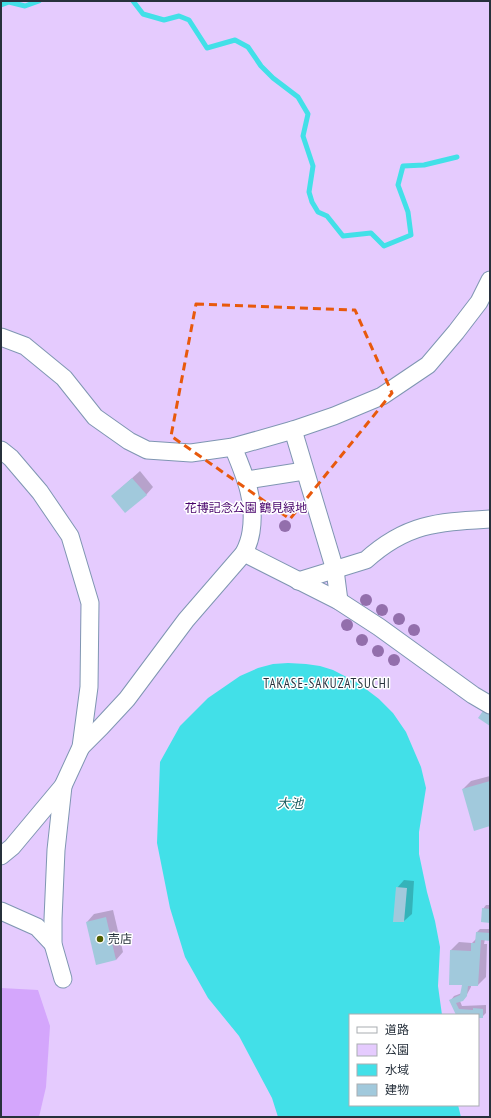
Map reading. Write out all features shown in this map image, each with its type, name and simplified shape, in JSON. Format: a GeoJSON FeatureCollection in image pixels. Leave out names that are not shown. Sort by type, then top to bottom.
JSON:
{"type":"FeatureCollection","features":[{"type":"Feature","properties":{"kind":"street"},"geometry":{"type":"LineString","coordinates":[[1,337],[25,346],[64,378],[95,417],[129,441],[147,450],[191,453],[232,448],[293,430],[334,416],[382,396],[428,365],[479,302],[490,280]]}},
{"type":"Feature","properties":{"kind":"street"},"geometry":{"type":"LineString","coordinates":[[293,430],[304,471],[335,570],[339,601]]}},
{"type":"Feature","properties":{"kind":"street"},"geometry":{"type":"LineString","coordinates":[[81,747],[101,728],[127,699],[186,620],[244,553],[251,534],[253,511],[247,480],[232,448]]}},
{"type":"Feature","properties":{"kind":"street"},"geometry":{"type":"LineString","coordinates":[[1,450],[11,458],[40,492],[70,536],[90,603],[89,687],[81,747],[63,786],[12,847],[1,856]]}},
{"type":"Feature","properties":{"kind":"street"},"geometry":{"type":"LineString","coordinates":[[247,480],[304,471]]}},
{"type":"Feature","properties":{"kind":"street"},"geometry":{"type":"LineString","coordinates":[[298,581],[366,560],[394,539],[416,529],[439,523],[490,519]]}},
{"type":"Feature","properties":{"kind":"street"},"geometry":{"type":"LineString","coordinates":[[244,553],[339,601],[379,627],[473,695],[490,705]]}},
{"type":"Feature","properties":{"kind":"street"},"geometry":{"type":"LineString","coordinates":[[63,786],[56,850],[53,919],[53,944],[63,979]]}},
{"type":"Feature","properties":{"kind":"street"},"geometry":{"type":"LineString","coordinates":[[1,911],[37,927],[53,944]]}},
{"type":"Feature","properties":{"kind":"highlighted area"},"geometry":{"type":"Polygon","coordinates":[[[196,304],[355,310],[392,393],[290,519],[171,436],[196,304]]]}},
{"type":"Feature","properties":{"kind":"green space","name":"花博記念公園 鶴見緑地"},"geometry":{"type":"Polygon","coordinates":[[[1,1],[490,1],[490,1117],[1,1117],[1,1]]]}},
{"type":"Feature","properties":{"kind":"shaded area"},"geometry":{"type":"Polygon","coordinates":[[[1,988],[38,990],[50,1026],[46,1087],[39,1117],[1,1117],[1,988]]]}},
{"type":"Feature","properties":{"kind":"water","name":"大池"},"geometry":{"type":"Polygon","coordinates":[[[273,664],[306,664],[333,670],[358,683],[379,699],[393,713],[406,732],[421,767],[426,788],[419,832],[419,854],[440,947],[438,986],[442,1014],[349,1014],[349,1106],[458,1106],[461,1117],[278,1117],[272,1098],[239,1036],[208,998],[185,957],[170,908],[157,843],[160,762],[180,726],[208,698],[240,676],[258,668],[273,664]]]}},
{"type":"Feature","properties":{"kind":"building"},"geometry":{"type":"Polygon","coordinates":[[[132,478],[147,495],[125,513],[111,496],[132,478]]]}},
{"type":"Feature","properties":{"kind":"building"},"geometry":{"type":"Polygon","coordinates":[[[490,701],[490,726],[478,718],[490,701]]]}},
{"type":"Feature","properties":{"kind":"building"},"geometry":{"type":"Polygon","coordinates":[[[490,781],[490,826],[474,831],[462,789],[490,781]]]}},
{"type":"Feature","properties":{"kind":"building"},"geometry":{"type":"Polygon","coordinates":[[[396,887],[407,888],[404,922],[393,922],[396,887]]]}},
{"type":"Feature","properties":{"kind":"building"},"geometry":{"type":"Polygon","coordinates":[[[482,908],[490,909],[490,923],[481,922],[482,908]]]}},
{"type":"Feature","properties":{"kind":"building","name":"売店"},"geometry":{"type":"Polygon","coordinates":[[[106,917],[116,960],[96,965],[86,922],[106,917]]]}},
{"type":"Feature","properties":{"kind":"building"},"geometry":{"type":"Polygon","coordinates":[[[476,932],[490,933],[490,941],[481,940],[478,986],[468,986],[467,996],[463,1001],[456,1003],[459,1009],[483,1009],[483,1018],[479,1018],[479,1014],[456,1014],[449,1000],[460,995],[462,985],[449,985],[450,950],[471,951],[471,943],[475,943],[476,932]]]}},
{"type":"Feature","properties":{"kind":"waterway"},"geometry":{"type":"LineString","coordinates":[[1,5],[9,2],[25,6],[39,1]]}},
{"type":"Feature","properties":{"kind":"waterway"},"geometry":{"type":"LineString","coordinates":[[133,1],[143,14],[164,20],[179,16],[189,20],[207,48],[235,40],[248,47],[261,66],[273,78],[298,97],[308,114],[303,136],[313,166],[309,192],[312,202],[318,212],[327,216],[343,236],[371,233],[384,246],[411,235],[408,212],[398,185],[403,166],[424,165],[457,157]]}},
{"type":"Feature","properties":{"kind":"place","name":"売店"},"geometry":{"type":"Point","coordinates":[100,939]}},
{"type":"Feature","properties":{"kind":"district","name":"TAKASE-SAKUZATSUCHI"},"geometry":{"type":"Point","coordinates":[327,683]}}]}
